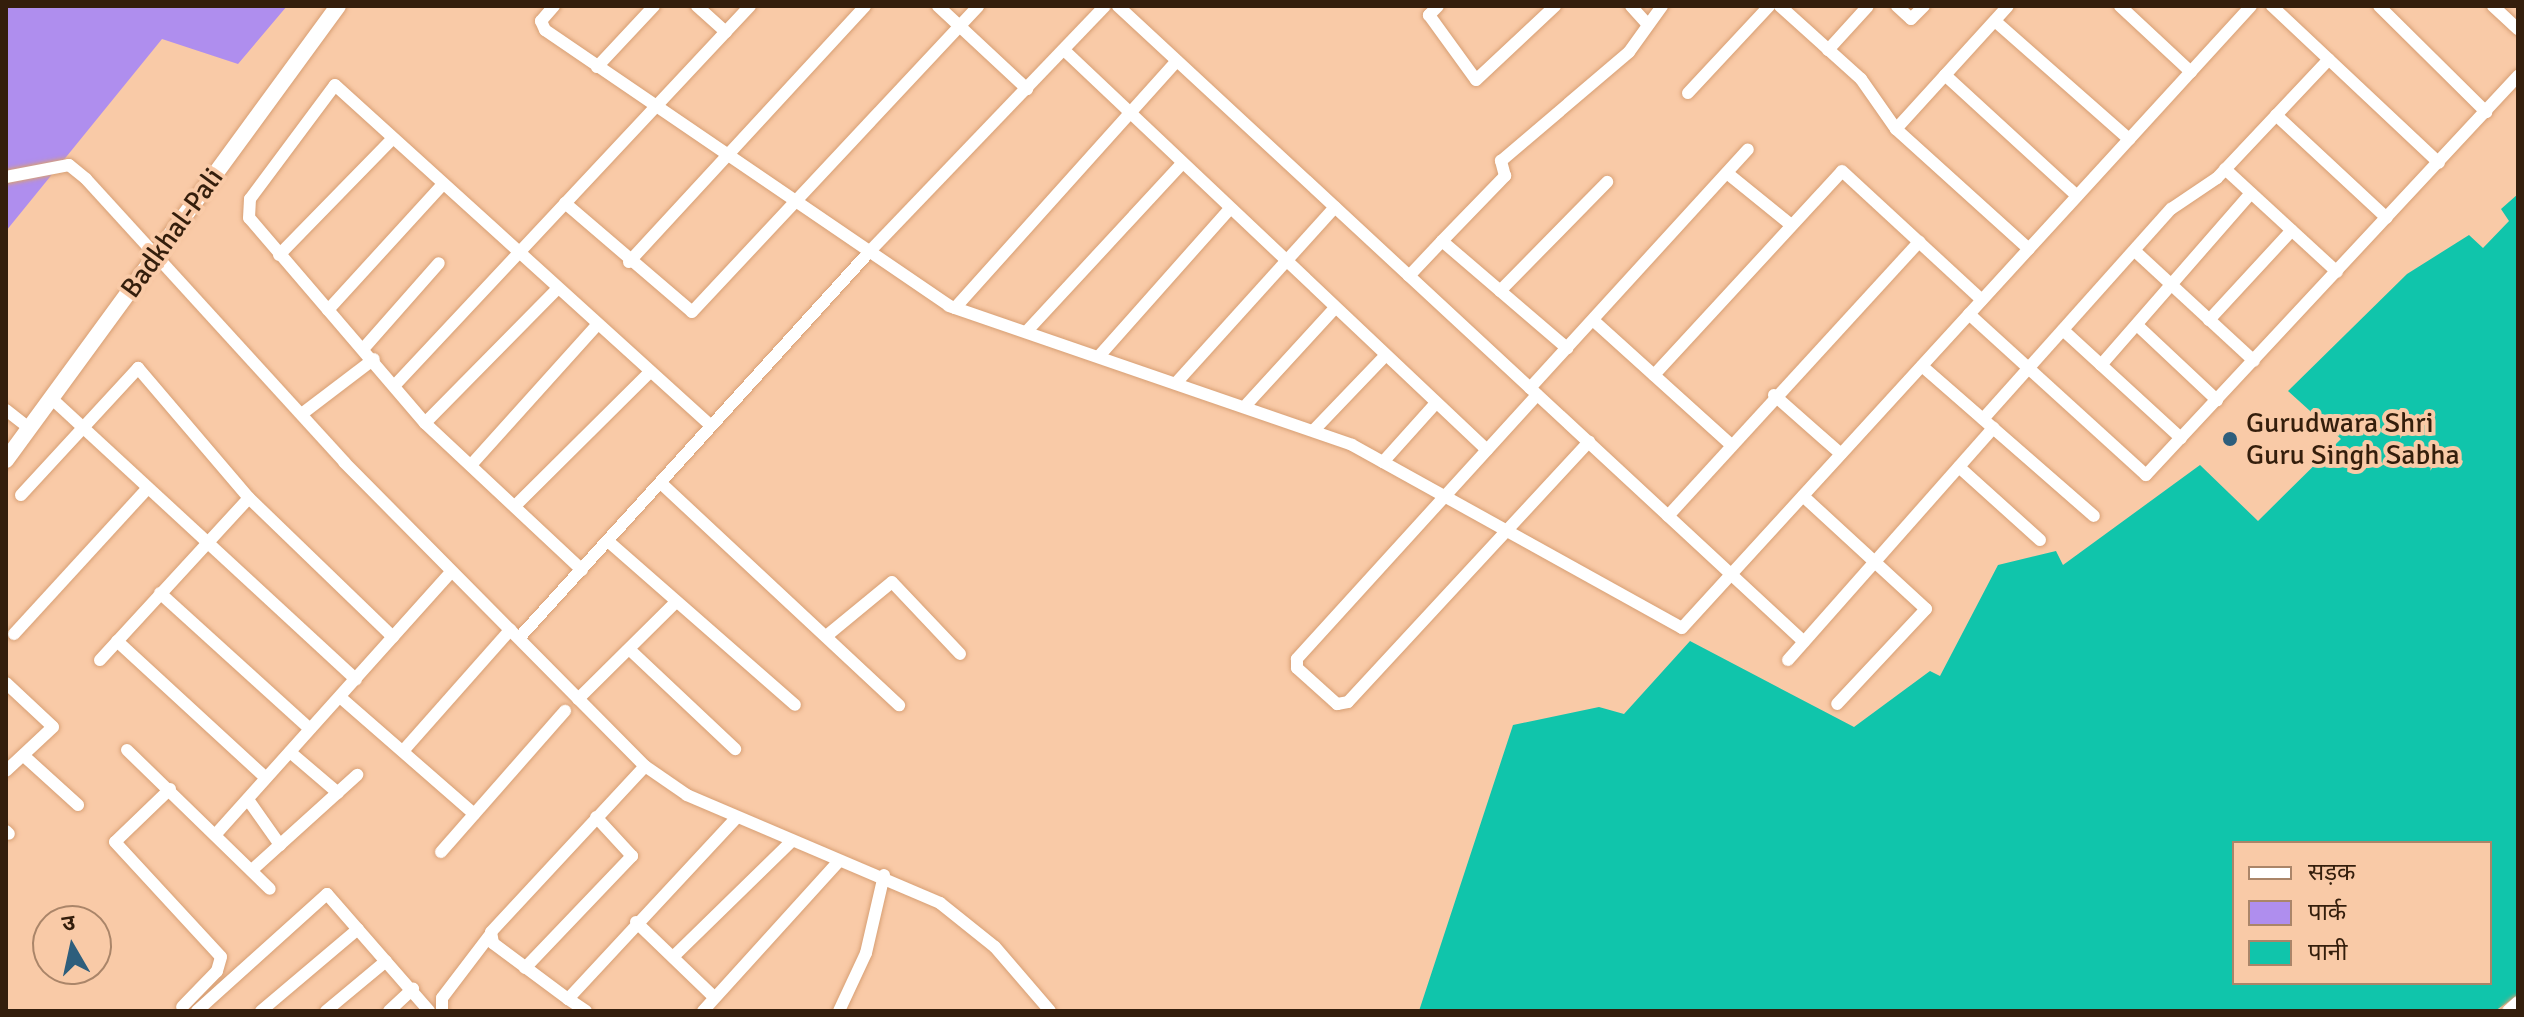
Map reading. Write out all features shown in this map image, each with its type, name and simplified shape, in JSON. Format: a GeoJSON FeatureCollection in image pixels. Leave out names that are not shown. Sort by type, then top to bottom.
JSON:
{"type":"FeatureCollection","features":[{"type":"Feature","properties":{"kind":"street","name":"Badkhal-Pali"},"geometry":{"type":"LineString","coordinates":[[6,460],[338,6]]}},
{"type":"Feature","properties":{"kind":"street"},"geometry":{"type":"LineString","coordinates":[[554,6],[541,26],[727,158],[794,199],[955,308],[1247,404],[1314,430],[1383,462],[1682,628],[2251,6]]}},
{"type":"Feature","properties":{"kind":"street"},"geometry":{"type":"LineString","coordinates":[[597,67],[654,6]]}},
{"type":"Feature","properties":{"kind":"street"},"geometry":{"type":"LineString","coordinates":[[697,6],[726,32]]}},
{"type":"Feature","properties":{"kind":"street"},"geometry":{"type":"LineString","coordinates":[[396,384],[750,6]]}},
{"type":"Feature","properties":{"kind":"street"},"geometry":{"type":"LineString","coordinates":[[629,262],[865,6]]}},
{"type":"Feature","properties":{"kind":"street"},"geometry":{"type":"LineString","coordinates":[[938,6],[1027,89]]}},
{"type":"Feature","properties":{"kind":"street"},"geometry":{"type":"LineString","coordinates":[[565,203],[629,262],[692,312],[794,199],[978,6]]}},
{"type":"Feature","properties":{"kind":"street"},"geometry":{"type":"LineString","coordinates":[[403,751],[514,634],[582,570],[663,485],[709,424],[1105,6]]}},
{"type":"Feature","properties":{"kind":"street"},"geometry":{"type":"LineString","coordinates":[[1118,6],[1804,642]]}},
{"type":"Feature","properties":{"kind":"street"},"geometry":{"type":"LineString","coordinates":[[1430,9],[1476,80],[1555,6]]}},
{"type":"Feature","properties":{"kind":"street"},"geometry":{"type":"LineString","coordinates":[[1631,6],[1648,25]]}},
{"type":"Feature","properties":{"kind":"street"},"geometry":{"type":"LineString","coordinates":[[1409,276],[1505,176],[1501,161],[1629,52],[1662,6]]}},
{"type":"Feature","properties":{"kind":"street"},"geometry":{"type":"LineString","coordinates":[[1688,93],[1769,6]]}},
{"type":"Feature","properties":{"kind":"street"},"geometry":{"type":"LineString","coordinates":[[1780,6],[1861,79],[1896,129],[2029,249]]}},
{"type":"Feature","properties":{"kind":"street"},"geometry":{"type":"LineString","coordinates":[[1828,50],[1868,6]]}},
{"type":"Feature","properties":{"kind":"street"},"geometry":{"type":"LineString","coordinates":[[1897,6],[1911,19],[1924,6]]}},
{"type":"Feature","properties":{"kind":"street"},"geometry":{"type":"LineString","coordinates":[[1896,129],[2008,6]]}},
{"type":"Feature","properties":{"kind":"street"},"geometry":{"type":"LineString","coordinates":[[2272,6],[2439,163]]}},
{"type":"Feature","properties":{"kind":"street"},"geometry":{"type":"LineString","coordinates":[[2379,6],[2486,112]]}},
{"type":"Feature","properties":{"kind":"street"},"geometry":{"type":"LineString","coordinates":[[2493,6],[2518,29]]}},
{"type":"Feature","properties":{"kind":"street"},"geometry":{"type":"LineString","coordinates":[[2122,7],[2191,72]]}},
{"type":"Feature","properties":{"kind":"street"},"geometry":{"type":"LineString","coordinates":[[1995,21],[2129,139]]}},
{"type":"Feature","properties":{"kind":"street"},"geometry":{"type":"LineString","coordinates":[[1064,50],[1126,117],[1487,450]]}},
{"type":"Feature","properties":{"kind":"street"},"geometry":{"type":"LineString","coordinates":[[1983,419],[2027,367],[2137,253],[2171,209],[2225,169],[2329,59]]}},
{"type":"Feature","properties":{"kind":"street"},"geometry":{"type":"LineString","coordinates":[[955,308],[1177,61]]}},
{"type":"Feature","properties":{"kind":"street"},"geometry":{"type":"LineString","coordinates":[[1945,75],[2077,196]]}},
{"type":"Feature","properties":{"kind":"street"},"geometry":{"type":"LineString","coordinates":[[1969,314],[2143,475],[2254,361],[2518,76]]}},
{"type":"Feature","properties":{"kind":"street"},"geometry":{"type":"LineString","coordinates":[[582,570],[425,423],[396,384],[279,255],[246,209],[335,85],[648,374],[709,424]]}},
{"type":"Feature","properties":{"kind":"street"},"geometry":{"type":"LineString","coordinates":[[2276,115],[2387,218]]}},
{"type":"Feature","properties":{"kind":"street"},"geometry":{"type":"LineString","coordinates":[[279,255],[393,138]]}},
{"type":"Feature","properties":{"kind":"street"},"geometry":{"type":"LineString","coordinates":[[1589,442],[1348,702],[1337,704],[1297,668],[1297,659],[1487,450],[1567,348],[1748,149]]}},
{"type":"Feature","properties":{"kind":"street"},"geometry":{"type":"LineString","coordinates":[[6,177],[69,165],[451,572],[645,766],[737,817],[839,861],[884,875],[940,903],[995,947],[1050,1011]]}},
{"type":"Feature","properties":{"kind":"street"},"geometry":{"type":"LineString","coordinates":[[1027,331],[1180,166]]}},
{"type":"Feature","properties":{"kind":"street"},"geometry":{"type":"LineString","coordinates":[[2225,169],[2337,272]]}},
{"type":"Feature","properties":{"kind":"street"},"geometry":{"type":"LineString","coordinates":[[1654,375],[1842,171],[1982,300]]}},
{"type":"Feature","properties":{"kind":"street"},"geometry":{"type":"LineString","coordinates":[[1727,173],[1790,224]]}},
{"type":"Feature","properties":{"kind":"street"},"geometry":{"type":"LineString","coordinates":[[1500,291],[1607,182]]}},
{"type":"Feature","properties":{"kind":"street"},"geometry":{"type":"LineString","coordinates":[[328,310],[443,184]]}},
{"type":"Feature","properties":{"kind":"street"},"geometry":{"type":"LineString","coordinates":[[2101,365],[2251,193]]}},
{"type":"Feature","properties":{"kind":"street"},"geometry":{"type":"LineString","coordinates":[[1176,383],[1335,207]]}},
{"type":"Feature","properties":{"kind":"street"},"geometry":{"type":"LineString","coordinates":[[1100,355],[1228,211]]}},
{"type":"Feature","properties":{"kind":"street"},"geometry":{"type":"LineString","coordinates":[[2209,320],[2292,230]]}},
{"type":"Feature","properties":{"kind":"street"},"geometry":{"type":"LineString","coordinates":[[1442,241],[1567,348]]}},
{"type":"Feature","properties":{"kind":"street"},"geometry":{"type":"LineString","coordinates":[[1668,516],[1774,395],[1919,242]]}},
{"type":"Feature","properties":{"kind":"street"},"geometry":{"type":"LineString","coordinates":[[2137,253],[2254,361]]}},
{"type":"Feature","properties":{"kind":"street"},"geometry":{"type":"LineString","coordinates":[[364,348],[439,263]]}},
{"type":"Feature","properties":{"kind":"street"},"geometry":{"type":"LineString","coordinates":[[425,423],[557,289]]}},
{"type":"Feature","properties":{"kind":"street"},"geometry":{"type":"LineString","coordinates":[[1247,404],[1334,309]]}},
{"type":"Feature","properties":{"kind":"street"},"geometry":{"type":"LineString","coordinates":[[1594,321],[1731,445]]}},
{"type":"Feature","properties":{"kind":"street"},"geometry":{"type":"LineString","coordinates":[[471,465],[597,325]]}},
{"type":"Feature","properties":{"kind":"street"},"geometry":{"type":"LineString","coordinates":[[2137,325],[2217,400]]}},
{"type":"Feature","properties":{"kind":"street"},"geometry":{"type":"LineString","coordinates":[[2063,330],[2181,438]]}},
{"type":"Feature","properties":{"kind":"street"},"geometry":{"type":"LineString","coordinates":[[1314,430],[1385,356]]}},
{"type":"Feature","properties":{"kind":"street"},"geometry":{"type":"LineString","coordinates":[[303,413],[374,359]]}},
{"type":"Feature","properties":{"kind":"street"},"geometry":{"type":"LineString","coordinates":[[1922,366],[2094,516]]}},
{"type":"Feature","properties":{"kind":"street"},"geometry":{"type":"LineString","coordinates":[[21,495],[138,368],[249,498],[393,637]]}},
{"type":"Feature","properties":{"kind":"street"},"geometry":{"type":"LineString","coordinates":[[515,506],[648,374]]}},
{"type":"Feature","properties":{"kind":"street"},"geometry":{"type":"LineString","coordinates":[[1774,395],[1841,454]]}},
{"type":"Feature","properties":{"kind":"street"},"geometry":{"type":"LineString","coordinates":[[51,398],[356,679]]}},
{"type":"Feature","properties":{"kind":"street"},"geometry":{"type":"LineString","coordinates":[[1383,462],[1436,403]]}},
{"type":"Feature","properties":{"kind":"street"},"geometry":{"type":"LineString","coordinates":[[6,410],[29,428]]}},
{"type":"Feature","properties":{"kind":"street"},"geometry":{"type":"LineString","coordinates":[[1788,660],[1993,428]]}},
{"type":"Feature","properties":{"kind":"street"},"geometry":{"type":"LineString","coordinates":[[1959,467],[2040,540]]}},
{"type":"Feature","properties":{"kind":"street"},"geometry":{"type":"LineString","coordinates":[[663,485],[830,633],[899,705]]}},
{"type":"Feature","properties":{"kind":"street"},"geometry":{"type":"LineString","coordinates":[[14,634],[148,488]]}},
{"type":"Feature","properties":{"kind":"street"},"geometry":{"type":"LineString","coordinates":[[1803,496],[1926,609],[1837,704]]}},
{"type":"Feature","properties":{"kind":"street"},"geometry":{"type":"LineString","coordinates":[[100,660],[249,498]]}},
{"type":"Feature","properties":{"kind":"street"},"geometry":{"type":"LineString","coordinates":[[609,542],[795,705]]}},
{"type":"Feature","properties":{"kind":"street"},"geometry":{"type":"LineString","coordinates":[[216,834],[249,801],[266,778],[451,572]]}},
{"type":"Feature","properties":{"kind":"street"},"geometry":{"type":"LineString","coordinates":[[830,633],[892,582],[960,654]]}},
{"type":"Feature","properties":{"kind":"street"},"geometry":{"type":"LineString","coordinates":[[160,593],[310,729]]}},
{"type":"Feature","properties":{"kind":"street"},"geometry":{"type":"LineString","coordinates":[[578,699],[675,603]]}},
{"type":"Feature","properties":{"kind":"street"},"geometry":{"type":"LineString","coordinates":[[117,641],[266,778]]}},
{"type":"Feature","properties":{"kind":"street"},"geometry":{"type":"LineString","coordinates":[[629,649],[735,749]]}},
{"type":"Feature","properties":{"kind":"street"},"geometry":{"type":"LineString","coordinates":[[6,683],[53,727],[6,771]]}},
{"type":"Feature","properties":{"kind":"street"},"geometry":{"type":"LineString","coordinates":[[340,697],[474,814]]}},
{"type":"Feature","properties":{"kind":"street"},"geometry":{"type":"LineString","coordinates":[[441,852],[565,711]]}},
{"type":"Feature","properties":{"kind":"street"},"geometry":{"type":"LineString","coordinates":[[127,750],[270,889]]}},
{"type":"Feature","properties":{"kind":"street"},"geometry":{"type":"LineString","coordinates":[[290,752],[338,793]]}},
{"type":"Feature","properties":{"kind":"street"},"geometry":{"type":"LineString","coordinates":[[24,756],[78,805]]}},
{"type":"Feature","properties":{"kind":"street"},"geometry":{"type":"LineString","coordinates":[[442,1011],[442,998],[490,935],[645,766]]}},
{"type":"Feature","properties":{"kind":"street"},"geometry":{"type":"LineString","coordinates":[[252,870],[357,775]]}},
{"type":"Feature","properties":{"kind":"street"},"geometry":{"type":"LineString","coordinates":[[170,789],[115,842],[221,957],[217,971],[182,1007]]}},
{"type":"Feature","properties":{"kind":"street"},"geometry":{"type":"LineString","coordinates":[[249,801],[280,845]]}},
{"type":"Feature","properties":{"kind":"street"},"geometry":{"type":"LineString","coordinates":[[525,968],[632,856],[596,817]]}},
{"type":"Feature","properties":{"kind":"street"},"geometry":{"type":"LineString","coordinates":[[568,999],[636,922],[737,817]]}},
{"type":"Feature","properties":{"kind":"street"},"geometry":{"type":"LineString","coordinates":[[674,956],[792,841]]}},
{"type":"Feature","properties":{"kind":"street"},"geometry":{"type":"LineString","coordinates":[[703,1011],[839,861]]}},
{"type":"Feature","properties":{"kind":"street"},"geometry":{"type":"LineString","coordinates":[[839,1011],[866,953],[884,875]]}},
{"type":"Feature","properties":{"kind":"street"},"geometry":{"type":"LineString","coordinates":[[197,1011],[327,894],[429,1011]]}},
{"type":"Feature","properties":{"kind":"street"},"geometry":{"type":"LineString","coordinates":[[636,922],[714,997]]}},
{"type":"Feature","properties":{"kind":"street"},"geometry":{"type":"LineString","coordinates":[[261,1011],[358,929]]}},
{"type":"Feature","properties":{"kind":"street"},"geometry":{"type":"LineString","coordinates":[[490,935],[525,968],[586,1011]]}},
{"type":"Feature","properties":{"kind":"street"},"geometry":{"type":"LineString","coordinates":[[326,1011],[386,961]]}},
{"type":"Feature","properties":{"kind":"street"},"geometry":{"type":"LineString","coordinates":[[389,1011],[413,989]]}},
{"type":"Feature","properties":{"kind":"street"},"geometry":{"type":"LineString","coordinates":[[2508,1011],[2518,1002]]}},
{"type":"Feature","properties":{"kind":"green space"},"geometry":{"type":"Polygon","coordinates":[[[6,6],[287,6],[238,64],[162,39],[6,231],[6,6]]]}},
{"type":"Feature","properties":{"kind":"water"},"geometry":{"type":"Polygon","coordinates":[[[2518,194],[2518,995],[2495,1011],[1419,1011],[1513,725],[1599,707],[1624,714],[1690,641],[1854,727],[1930,671],[1940,676],[1998,565],[2056,551],[2063,565],[2200,465],[2258,521],[2341,439],[2288,391],[2407,274],[2469,235],[2483,248],[2509,221],[2501,209],[2518,194]]]}},
{"type":"Feature","properties":{"kind":"place","name":"Gurudwara Shri Guru Singh Sabha"},"geometry":{"type":"Point","coordinates":[2230,439]}}]}
